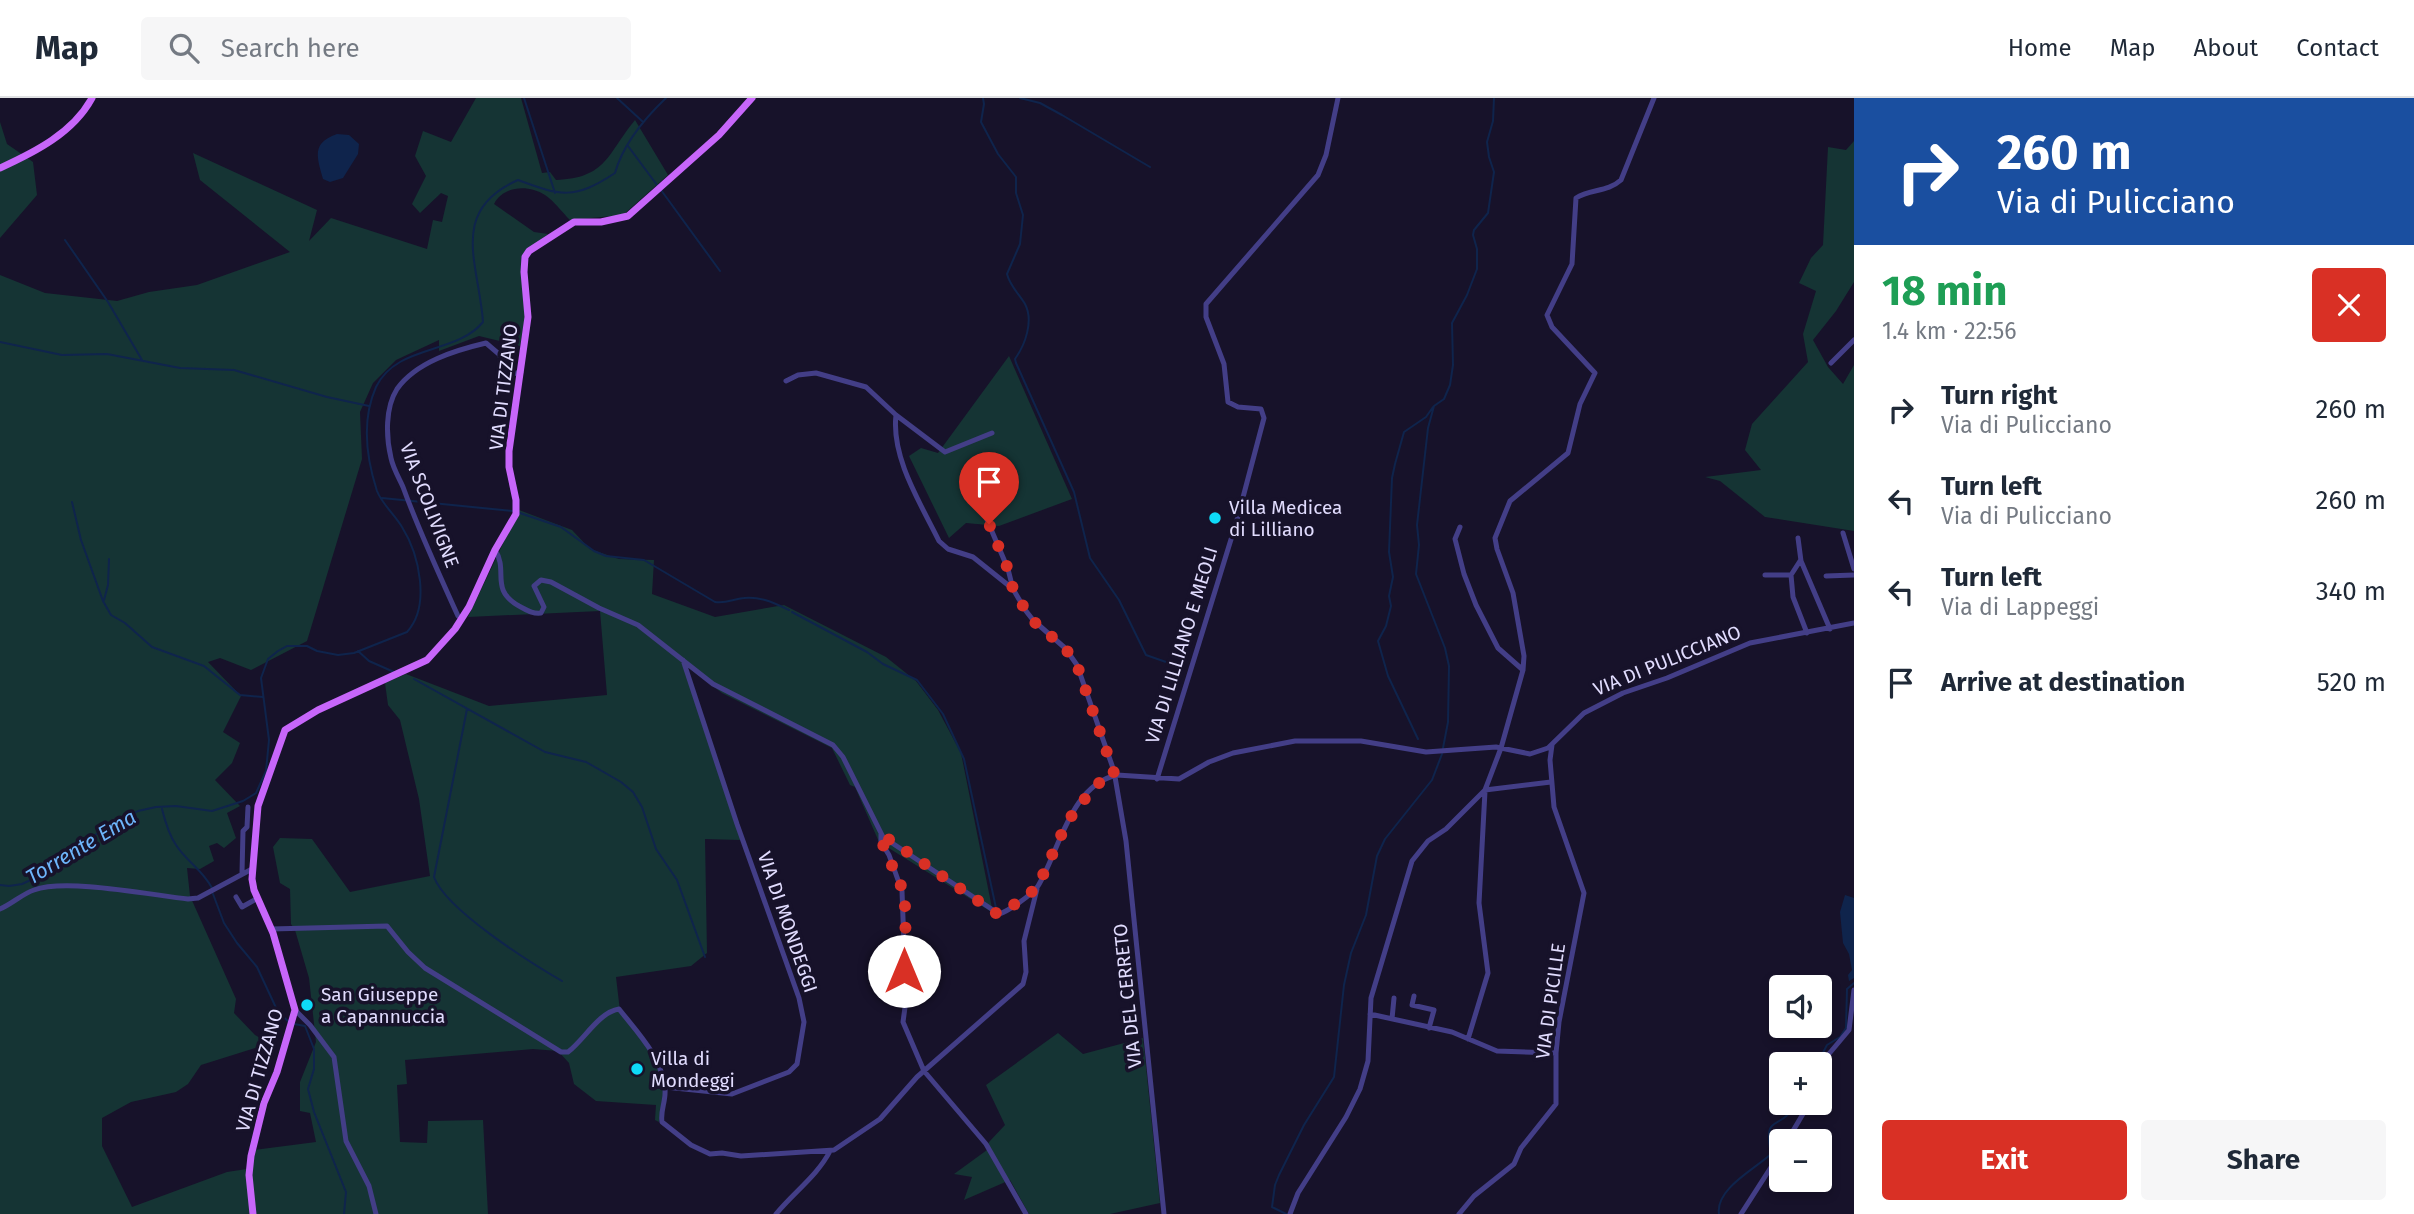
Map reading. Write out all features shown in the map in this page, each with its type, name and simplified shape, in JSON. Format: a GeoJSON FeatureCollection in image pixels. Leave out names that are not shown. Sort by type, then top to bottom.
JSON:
{"type":"FeatureCollection","features":[{"type":"Feature","properties":{"kind":"main road"},"geometry":{"type":"LineString","coordinates":[[0,168],[32,152],[70,127],[92,98]]}},
{"type":"Feature","properties":{"kind":"main road","name":"VIA DI TIZZANO"},"geometry":{"type":"LineString","coordinates":[[253,1214],[250,1156],[264,1103],[295,1010],[271,929],[254,890],[252,869],[259,800],[272,772],[285,730],[317,710],[427,660],[461,618],[517,512],[509,451],[528,310],[524,263],[528,251],[574,222],[601,222],[628,216],[711,142],[752,98]]}},
{"type":"Feature","properties":{"kind":"street","name":"VIA DI LILLIANO E MEOLI"},"geometry":{"type":"LineString","coordinates":[[1157,779],[1237,520],[1264,418],[1261,409],[1238,407],[1228,402],[1224,364],[1206,317],[1206,304],[1318,175],[1326,155],[1338,98]]}},
{"type":"Feature","properties":{"kind":"street"},"geometry":{"type":"LineString","coordinates":[[1468,1039],[1488,972],[1479,903],[1485,790],[1501,748],[1523,670],[1524,649],[1513,593],[1495,538],[1510,500],[1561,460],[1569,449],[1580,404],[1595,373],[1552,327],[1548,319],[1548,312],[1572,264],[1576,198],[1612,187],[1621,180],[1654,98]]}},
{"type":"Feature","properties":{"kind":"street"},"geometry":{"type":"LineString","coordinates":[[1831,363],[1854,340]]}},
{"type":"Feature","properties":{"kind":"street","name":"VIA SCOLIVIGNE"},"geometry":{"type":"LineString","coordinates":[[461,618],[440,577],[391,460],[387,435],[389,410],[397,390],[409,378],[435,358],[468,347],[486,343],[500,355],[502,370],[508,375],[521,372]]}},
{"type":"Feature","properties":{"kind":"street"},"geometry":{"type":"LineString","coordinates":[[786,381],[798,374],[816,373],[866,387],[896,415],[945,453],[992,433]]}},
{"type":"Feature","properties":{"kind":"street"},"geometry":{"type":"LineString","coordinates":[[896,415],[895,428],[901,459],[939,541],[948,549],[973,557],[1013,589]]}},
{"type":"Feature","properties":{"kind":"street"},"geometry":{"type":"LineString","coordinates":[[979,501],[1008,569],[1013,589]]}},
{"type":"Feature","properties":{"kind":"street"},"geometry":{"type":"LineString","coordinates":[[1460,527],[1455,539],[1476,605],[1498,648],[1523,670]]}},
{"type":"Feature","properties":{"kind":"street"},"geometry":{"type":"LineString","coordinates":[[1843,533],[1854,569]]}},
{"type":"Feature","properties":{"kind":"street"},"geometry":{"type":"LineString","coordinates":[[1798,538],[1801,561],[1830,629]]}},
{"type":"Feature","properties":{"kind":"street"},"geometry":{"type":"LineString","coordinates":[[495,550],[499,556],[501,587],[511,601],[534,613],[541,613],[544,607],[534,586],[539,581],[547,580],[638,625],[723,690],[836,747],[881,834],[881,842],[889,855],[902,891],[906,1000],[902,1016],[918,1060],[931,1080],[986,1144],[1026,1214]]}},
{"type":"Feature","properties":{"kind":"street"},"geometry":{"type":"LineString","coordinates":[[1801,561],[1791,575],[1793,597],[1807,633]]}},
{"type":"Feature","properties":{"kind":"street"},"geometry":{"type":"LineString","coordinates":[[1765,575],[1791,575]]}},
{"type":"Feature","properties":{"kind":"street"},"geometry":{"type":"LineString","coordinates":[[1826,576],[1854,575]]}},
{"type":"Feature","properties":{"kind":"street","name":"VIA DEL CERRETO"},"geometry":{"type":"LineString","coordinates":[[1013,589],[1032,620],[1065,648],[1077,665],[1115,776],[1128,853],[1164,1214]]}},
{"type":"Feature","properties":{"kind":"street","name":"VIA DI PULICCIANO"},"geometry":{"type":"LineString","coordinates":[[1545,750],[1584,713],[1614,696],[1667,678],[1750,643],[1854,623]]}},
{"type":"Feature","properties":{"kind":"street","name":"VIA DI MONDEGGI"},"geometry":{"type":"LineString","coordinates":[[665,1087],[732,1094],[789,1072],[797,1064],[804,1022],[799,998],[683,660]]}},
{"type":"Feature","properties":{"kind":"street"},"geometry":{"type":"LineString","coordinates":[[776,1214],[814,1173],[830,1151],[880,1119],[917,1077],[1023,984],[1026,972],[1024,941],[1037,889],[1075,810],[1100,782],[1115,776],[1179,779],[1209,762],[1233,753],[1290,741],[1361,741],[1426,752],[1493,747],[1524,754],[1545,750]]}},
{"type":"Feature","properties":{"kind":"street","name":"VIA DI PICILLE"},"geometry":{"type":"LineString","coordinates":[[1459,1214],[1474,1196],[1514,1164],[1521,1147],[1555,1107],[1557,1100],[1556,1053],[1559,1022],[1584,893],[1556,816],[1551,782],[1552,745]]}},
{"type":"Feature","properties":{"kind":"street","name":"VIA DI PICILLE"},"geometry":{"type":"LineString","coordinates":[[1545,750],[1550,760]]}},
{"type":"Feature","properties":{"kind":"street"},"geometry":{"type":"LineString","coordinates":[[1290,1214],[1298,1193],[1346,1117],[1360,1089],[1368,1061],[1371,998],[1412,861],[1428,842],[1446,829],[1485,790],[1551,782]]}},
{"type":"Feature","properties":{"kind":"street"},"geometry":{"type":"LineString","coordinates":[[242,873],[243,831],[247,827],[245,807],[259,800]]}},
{"type":"Feature","properties":{"kind":"street"},"geometry":{"type":"LineString","coordinates":[[881,834],[998,914],[1006,912],[1037,889]]}},
{"type":"Feature","properties":{"kind":"street"},"geometry":{"type":"LineString","coordinates":[[0,909],[34,890],[45,888],[82,887],[198,898],[252,869]]}},
{"type":"Feature","properties":{"kind":"street"},"geometry":{"type":"LineString","coordinates":[[236,897],[242,907],[258,898]]}},
{"type":"Feature","properties":{"kind":"street"},"geometry":{"type":"LineString","coordinates":[[271,929],[387,926],[425,968],[561,1052],[568,1052],[605,1016],[615,1009],[620,1009],[650,1048],[665,1087],[662,1122],[702,1151],[741,1156],[830,1151]]}},
{"type":"Feature","properties":{"kind":"street"},"geometry":{"type":"LineString","coordinates":[[1831,1052],[1849,1030],[1854,990]]}},
{"type":"Feature","properties":{"kind":"street"},"geometry":{"type":"LineString","coordinates":[[1414,996],[1412,1005],[1434,1010],[1429,1028]]}},
{"type":"Feature","properties":{"kind":"street"},"geometry":{"type":"LineString","coordinates":[[1392,1018],[1394,998]]}},
{"type":"Feature","properties":{"kind":"street"},"geometry":{"type":"LineString","coordinates":[[295,1010],[334,1057],[346,1141],[369,1186],[376,1214]]}},
{"type":"Feature","properties":{"kind":"street"},"geometry":{"type":"LineString","coordinates":[[1370,1014],[1452,1032],[1497,1051],[1556,1053]]}},
{"type":"Feature","properties":{"kind":"street"},"geometry":{"type":"LineString","coordinates":[[917,1077],[918,1060]]}},
{"type":"Feature","properties":{"kind":"street"},"geometry":{"type":"LineString","coordinates":[[930,1066],[931,1080]]}},
{"type":"Feature","properties":{"kind":"street"},"geometry":{"type":"LineString","coordinates":[[1741,1214],[1769,1170]]}},
{"type":"Feature","properties":{"kind":"green space"},"geometry":{"type":"Polygon","coordinates":[[[476,98],[521,98],[542,173],[550,172],[556,180],[586,175],[596,169],[635,120],[668,175],[623,215],[570,220],[548,197],[538,191],[524,188],[510,190],[498,198],[494,204],[534,232],[548,234],[525,252],[525,317],[520,346],[479,336],[439,351],[439,340],[396,360],[373,383],[360,412],[362,459],[307,641],[251,670],[220,658],[208,662],[241,696],[223,732],[240,743],[232,763],[215,780],[240,806],[227,813],[236,838],[224,848],[217,843],[209,846],[214,861],[200,869],[187,868],[190,896],[236,999],[234,1013],[262,1039],[262,1046],[201,1065],[188,1084],[176,1092],[131,1102],[102,1118],[102,1146],[132,1207],[227,1172],[247,1169],[254,1150],[316,1142],[310,1113],[300,1111],[300,1082],[316,1042],[309,978],[291,924],[290,889],[280,883],[273,847],[280,838],[312,839],[350,892],[430,876],[419,799],[400,720],[388,705],[385,683],[406,674],[489,706],[607,695],[600,611],[468,617],[519,510],[572,530],[590,549],[619,559],[654,560],[652,594],[715,617],[784,605],[886,657],[916,681],[938,710],[961,753],[993,913],[879,842],[855,787],[850,785],[832,748],[722,693],[682,663],[741,840],[705,839],[707,953],[691,966],[616,977],[620,1011],[653,1056],[664,1088],[659,1122],[655,1120],[656,1105],[596,1101],[574,1084],[569,1063],[558,1051],[533,1049],[405,1060],[407,1084],[397,1085],[400,1142],[427,1143],[428,1121],[483,1120],[488,1214],[0,1214],[0,275],[45,293],[117,301],[149,292],[197,285],[290,252],[200,180],[193,153],[317,210],[309,241],[331,218],[427,249],[433,220],[442,222],[448,196],[441,193],[420,213],[412,204],[426,176],[415,156],[423,131],[451,142],[476,98]]]}},
{"type":"Feature","properties":{"kind":"green space"},"geometry":{"type":"Polygon","coordinates":[[[0,122],[7,144],[33,162],[37,195],[0,238],[0,122]]]}},
{"type":"Feature","properties":{"kind":"green space"},"geometry":{"type":"Polygon","coordinates":[[[1854,141],[1854,282],[1813,340],[1828,367],[1843,384],[1854,365],[1854,531],[1765,517],[1720,481],[1705,477],[1761,470],[1745,450],[1752,424],[1808,362],[1803,334],[1816,291],[1799,283],[1811,258],[1823,245],[1828,147],[1846,150],[1854,141]]]}},
{"type":"Feature","properties":{"kind":"green space"},"geometry":{"type":"Polygon","coordinates":[[[1009,356],[1072,499],[999,526],[966,523],[949,538],[909,456],[921,448],[938,453],[1009,356]]]}},
{"type":"Feature","properties":{"kind":"green space"},"geometry":{"type":"Polygon","coordinates":[[[1058,1033],[1083,1054],[1143,1038],[1160,1203],[1110,1214],[1029,1214],[1010,1180],[964,1200],[972,1177],[954,1174],[987,1150],[989,1142],[1005,1125],[986,1085],[1058,1033]]]}},
{"type":"Feature","properties":{"kind":"water"},"geometry":{"type":"Polygon","coordinates":[[[337,134],[349,135],[359,144],[358,154],[343,178],[330,182],[323,179],[318,152],[323,142],[337,134]]]}},
{"type":"Feature","properties":{"kind":"water"},"geometry":{"type":"Polygon","coordinates":[[[1845,895],[1854,898],[1854,978],[1849,981],[1848,975],[1852,970],[1849,954],[1843,943],[1840,912],[1845,895]]]}},
{"type":"Feature","properties":{"kind":"waterway"},"geometry":{"type":"LineString","coordinates":[[524,98],[555,193]]}},
{"type":"Feature","properties":{"kind":"waterway"},"geometry":{"type":"LineString","coordinates":[[617,98],[642,121]]}},
{"type":"Feature","properties":{"kind":"waterway","name":"Torrente Ema"},"geometry":{"type":"LineString","coordinates":[[0,885],[22,884],[37,877],[52,859],[138,811],[176,806],[212,811],[243,801],[256,793],[266,771],[269,740],[261,678],[268,659],[287,646],[307,646],[338,655],[354,653],[407,632],[419,608],[420,580],[408,538],[379,496],[370,465],[367,426],[376,387],[398,363],[458,340],[472,333],[483,322],[473,241],[475,223],[482,207],[496,193],[518,180],[567,193],[601,182],[615,173],[635,132],[666,98]]}},
{"type":"Feature","properties":{"kind":"waterway"},"geometry":{"type":"LineString","coordinates":[[983,98],[981,122],[998,154],[1016,177],[1016,193],[1023,215],[1020,244],[1007,274],[1025,304],[1029,318],[1027,333],[1015,359],[1016,363],[1074,492],[1090,558],[1119,600],[1146,655],[1183,668]]}},
{"type":"Feature","properties":{"kind":"waterway"},"geometry":{"type":"LineString","coordinates":[[1020,98],[1040,103],[1150,167]]}},
{"type":"Feature","properties":{"kind":"waterway"},"geometry":{"type":"LineString","coordinates":[[1443,748],[1448,722],[1449,666],[1445,648],[1416,574],[1419,545],[1417,525],[1428,428],[1434,406],[1444,399],[1450,385],[1453,365],[1452,323],[1477,269],[1474,230],[1488,213],[1494,172],[1487,142],[1493,121],[1494,98]]}},
{"type":"Feature","properties":{"kind":"waterway"},"geometry":{"type":"LineString","coordinates":[[628,146],[657,185]]}},
{"type":"Feature","properties":{"kind":"waterway"},"geometry":{"type":"LineString","coordinates":[[661,190],[720,271]]}},
{"type":"Feature","properties":{"kind":"waterway"},"geometry":{"type":"LineString","coordinates":[[65,240],[108,302],[142,360]]}},
{"type":"Feature","properties":{"kind":"waterway"},"geometry":{"type":"LineString","coordinates":[[0,342],[62,355],[107,354],[180,368],[234,370],[327,397],[369,406]]}},
{"type":"Feature","properties":{"kind":"waterway"},"geometry":{"type":"LineString","coordinates":[[1418,739],[1388,676],[1378,641],[1386,626],[1391,606],[1389,596],[1393,577],[1389,552],[1395,464],[1404,432],[1426,417],[1433,407]]}},
{"type":"Feature","properties":{"kind":"waterway"},"geometry":{"type":"LineString","coordinates":[[382,498],[512,511]]}},
{"type":"Feature","properties":{"kind":"waterway"},"geometry":{"type":"LineString","coordinates":[[72,502],[81,540],[103,601],[111,615],[125,623],[152,647],[204,666],[240,695],[263,697]]}},
{"type":"Feature","properties":{"kind":"waterway"},"geometry":{"type":"LineString","coordinates":[[517,512],[561,527],[594,551],[606,556],[644,560],[715,602],[756,598],[789,610]]}},
{"type":"Feature","properties":{"kind":"waterway"},"geometry":{"type":"LineString","coordinates":[[104,600],[108,585],[109,559]]}},
{"type":"Feature","properties":{"kind":"waterway"},"geometry":{"type":"LineString","coordinates":[[792,612],[867,652],[883,664],[917,680],[943,714],[964,759],[996,908]]}},
{"type":"Feature","properties":{"kind":"waterway"},"geometry":{"type":"LineString","coordinates":[[358,651],[369,661],[394,672]]}},
{"type":"Feature","properties":{"kind":"waterway"},"geometry":{"type":"LineString","coordinates":[[414,679],[545,752],[586,762],[633,792],[642,807],[656,849],[677,880],[705,957]]}},
{"type":"Feature","properties":{"kind":"waterway"},"geometry":{"type":"LineString","coordinates":[[467,709],[434,877],[455,905],[472,920],[511,949],[562,981]]}},
{"type":"Feature","properties":{"kind":"waterway"},"geometry":{"type":"LineString","coordinates":[[1286,1214],[1272,1207],[1275,1185],[1304,1125],[1334,1077],[1344,985],[1351,953],[1366,915],[1377,856],[1385,839],[1432,780],[1442,754]]}},
{"type":"Feature","properties":{"kind":"waterway"},"geometry":{"type":"LineString","coordinates":[[162,809],[174,841],[212,888]]}},
{"type":"Feature","properties":{"kind":"waterway"},"geometry":{"type":"LineString","coordinates":[[213,894],[224,923],[257,967],[278,1012],[289,1022]]}},
{"type":"Feature","properties":{"kind":"waterway"},"geometry":{"type":"LineString","coordinates":[[1823,1052],[1827,1045],[1840,1037],[1846,1028],[1847,989],[1854,983]]}},
{"type":"Feature","properties":{"kind":"waterway"},"geometry":{"type":"LineString","coordinates":[[294,1024],[305,1026],[314,1049],[314,1069],[308,1089],[314,1112],[346,1192],[344,1214]]}},
{"type":"Feature","properties":{"kind":"waterway"},"geometry":{"type":"LineString","coordinates":[[1719,1214],[1719,1205],[1729,1188],[1771,1154],[1771,1126],[1787,1115]]}},
{"type":"Feature","properties":{"kind":"place","name":"Villa Medicea di Lilliano"},"geometry":{"type":"Point","coordinates":[1215,518]}},
{"type":"Feature","properties":{"kind":"place","name":"San Giuseppe a Capannuccia"},"geometry":{"type":"Point","coordinates":[307,1005]}},
{"type":"Feature","properties":{"kind":"place","name":"Villa di Mondeggi"},"geometry":{"type":"Point","coordinates":[637,1069]}},
{"type":"Feature","properties":{"kind":"route"},"geometry":{"type":"LineString","coordinates":[[904,971],[902,891],[889,855],[882,845],[881,834],[1001,914],[1036,890],[1075,810],[1100,782],[1115,776],[1077,665],[1065,648],[1032,620],[1026,611],[1013,589],[1014,585],[989,524]]}}]}
